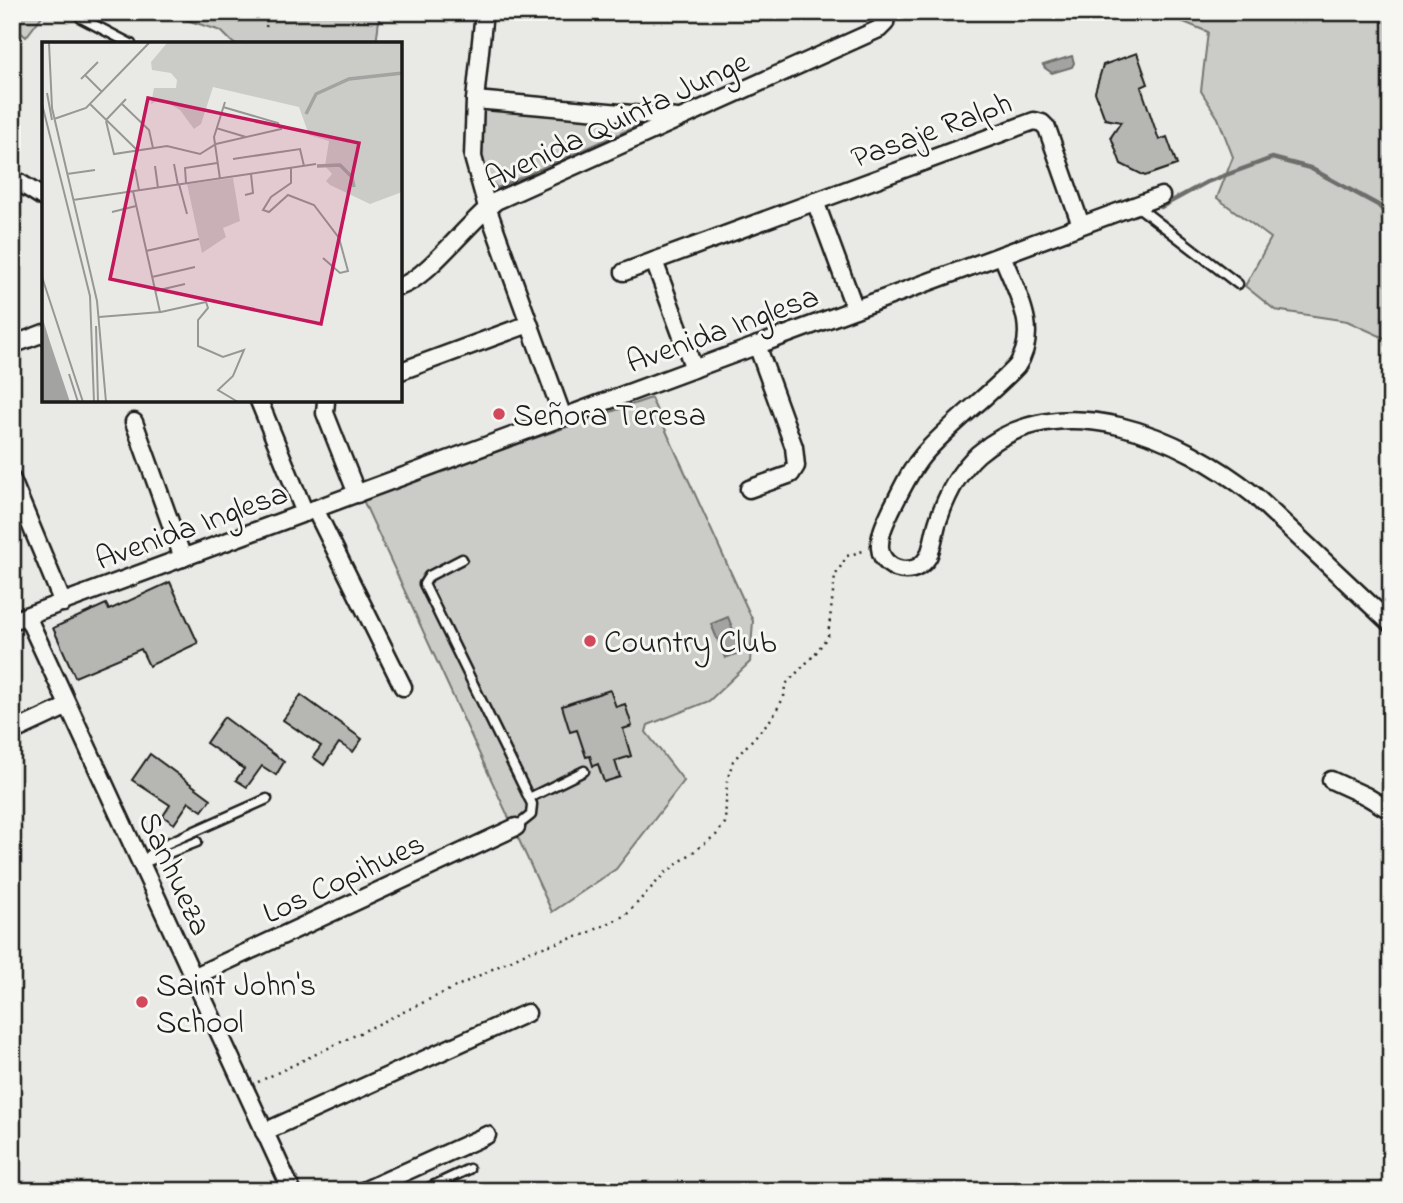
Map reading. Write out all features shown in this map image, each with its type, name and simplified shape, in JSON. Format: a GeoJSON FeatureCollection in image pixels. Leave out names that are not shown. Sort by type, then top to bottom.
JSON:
{"type":"FeatureCollection","features":[{"type":"Feature","properties":{"kind":"street"},"geometry":{"type":"LineString","coordinates":[[484,12],[475,100],[473,157],[487,208],[563,417]]}},
{"type":"Feature","properties":{"kind":"street","name":"Avenida Quinta Junge"},"geometry":{"type":"LineString","coordinates":[[402,286],[417,278],[487,208],[514,192],[874,31],[885,23],[887,12]]}},
{"type":"Feature","properties":{"kind":"street"},"geometry":{"type":"LineString","coordinates":[[475,100],[679,118]]}},
{"type":"Feature","properties":{"kind":"street","name":"Pasaje Ralph"},"geometry":{"type":"LineString","coordinates":[[624,272],[1017,127],[1038,122],[1048,131],[1081,225]]}},
{"type":"Feature","properties":{"kind":"street"},"geometry":{"type":"LineString","coordinates":[[12,178],[42,197]]}},
{"type":"Feature","properties":{"kind":"street","name":"Avenida Inglesa"},"geometry":{"type":"LineString","coordinates":[[19,619],[1161,196]]}},
{"type":"Feature","properties":{"kind":"street"},"geometry":{"type":"LineString","coordinates":[[815,201],[855,309]]}},
{"type":"Feature","properties":{"kind":"street"},"geometry":{"type":"LineString","coordinates":[[1002,255],[1027,322],[1025,351],[1010,373],[934,444],[907,477],[885,523],[880,546],[883,558],[895,568],[910,570],[927,558],[949,494],[978,455],[1007,436],[1038,424],[1094,421],[1150,435],[1177,446],[1234,478],[1391,624]]}},
{"type":"Feature","properties":{"kind":"street"},"geometry":{"type":"LineString","coordinates":[[654,261],[694,369]]}},
{"type":"Feature","properties":{"kind":"street"},"geometry":{"type":"LineString","coordinates":[[402,371],[529,324]]}},
{"type":"Feature","properties":{"kind":"street"},"geometry":{"type":"LineString","coordinates":[[12,345],[42,334]]}},
{"type":"Feature","properties":{"kind":"street"},"geometry":{"type":"LineString","coordinates":[[749,489],[791,474],[796,462],[790,431],[757,345]]}},
{"type":"Feature","properties":{"kind":"street"},"geometry":{"type":"LineString","coordinates":[[258,402],[310,511],[403,688]]}},
{"type":"Feature","properties":{"kind":"street"},"geometry":{"type":"LineString","coordinates":[[326,402],[325,413],[357,494]]}},
{"type":"Feature","properties":{"kind":"street"},"geometry":{"type":"LineString","coordinates":[[134,422],[183,558]]}},
{"type":"Feature","properties":{"kind":"street"},"geometry":{"type":"LineString","coordinates":[[12,480],[63,603]]}},
{"type":"Feature","properties":{"kind":"street","name":"Sanhueza"},"geometry":{"type":"LineString","coordinates":[[19,619],[68,706],[292,1191]]}},
{"type":"Feature","properties":{"kind":"street"},"geometry":{"type":"LineString","coordinates":[[12,732],[68,706]]}},
{"type":"Feature","properties":{"kind":"street"},"geometry":{"type":"LineString","coordinates":[[1331,780],[1391,811]]}},
{"type":"Feature","properties":{"kind":"street","name":"Los Copihues"},"geometry":{"type":"LineString","coordinates":[[193,977],[516,827]]}},
{"type":"Feature","properties":{"kind":"street"},"geometry":{"type":"LineString","coordinates":[[264,1132],[527,1013]]}},
{"type":"Feature","properties":{"kind":"street"},"geometry":{"type":"LineString","coordinates":[[363,1191],[487,1135]]}},
{"type":"Feature","properties":{"kind":"lane"},"geometry":{"type":"LineString","coordinates":[[81,19],[127,42]]}},
{"type":"Feature","properties":{"kind":"lane"},"geometry":{"type":"LineString","coordinates":[[1137,206],[1238,284]]}},
{"type":"Feature","properties":{"kind":"lane"},"geometry":{"type":"LineString","coordinates":[[461,559],[429,576],[424,584],[533,807],[531,815],[516,827]]}},
{"type":"Feature","properties":{"kind":"lane"},"geometry":{"type":"LineString","coordinates":[[529,798],[584,771]]}},
{"type":"Feature","properties":{"kind":"lane"},"geometry":{"type":"LineString","coordinates":[[141,863],[159,847],[267,799]]}},
{"type":"Feature","properties":{"kind":"lane"},"geometry":{"type":"LineString","coordinates":[[141,863],[163,857],[197,842]]}},
{"type":"Feature","properties":{"kind":"lane"},"geometry":{"type":"LineString","coordinates":[[422,1191],[469,1168]]}},
{"type":"Feature","properties":{"kind":"path"},"geometry":{"type":"LineString","coordinates":[[266,27],[270,12]]}},
{"type":"Feature","properties":{"kind":"path"},"geometry":{"type":"LineString","coordinates":[[244,1088],[530,951],[586,934],[626,915],[665,873],[716,835],[724,823],[727,781],[733,761],[772,718],[784,697],[785,685],[815,654],[828,636],[835,576],[847,556],[880,546]]}},
{"type":"Feature","properties":{"kind":"shaded area"},"geometry":{"type":"Polygon","coordinates":[[[12,12],[45,12],[26,37],[12,25],[12,12]]]}},
{"type":"Feature","properties":{"kind":"shaded area"},"geometry":{"type":"Polygon","coordinates":[[[162,12],[380,12],[376,42],[232,42],[221,31],[162,12]]]}},
{"type":"Feature","properties":{"kind":"shaded area"},"geometry":{"type":"Polygon","coordinates":[[[1070,12],[1391,12],[1391,341],[1347,321],[1275,310],[1245,286],[1271,238],[1217,198],[1233,157],[1218,118],[1201,91],[1208,32],[1179,20],[1073,18],[1070,12]]]}},
{"type":"Feature","properties":{"kind":"shaded area"},"geometry":{"type":"Polygon","coordinates":[[[1072,56],[1072,67],[1052,73],[1043,65],[1072,56]]]}},
{"type":"Feature","properties":{"kind":"shaded area"},"geometry":{"type":"Polygon","coordinates":[[[485,109],[643,119],[646,122],[497,188],[484,170],[478,152],[478,111],[485,109]]]}},
{"type":"Feature","properties":{"kind":"shaded area","name":"Country Club"},"geometry":{"type":"Polygon","coordinates":[[[651,398],[753,621],[750,662],[709,701],[648,725],[646,732],[684,781],[616,869],[552,912],[362,498],[651,398]]]}},
{"type":"Feature","properties":{"kind":"shaded area"},"geometry":{"type":"Polygon","coordinates":[[[728,617],[742,652],[725,658],[711,624],[728,617]]]}},
{"type":"Feature","properties":{"kind":"building"},"geometry":{"type":"Polygon","coordinates":[[[1137,53],[1148,84],[1141,87],[1159,140],[1167,137],[1177,165],[1145,176],[1121,164],[1111,137],[1121,122],[1105,119],[1095,92],[1103,65],[1137,53]]]}},
{"type":"Feature","properties":{"kind":"building"},"geometry":{"type":"Polygon","coordinates":[[[170,582],[198,643],[149,666],[141,649],[75,677],[53,628],[106,604],[109,610],[170,582]]]}},
{"type":"Feature","properties":{"kind":"building"},"geometry":{"type":"Polygon","coordinates":[[[610,690],[616,707],[625,704],[632,726],[623,729],[631,756],[615,761],[620,777],[604,782],[598,764],[593,766],[590,756],[586,757],[577,730],[570,732],[562,706],[610,690]]]}},
{"type":"Feature","properties":{"kind":"building"},"geometry":{"type":"Polygon","coordinates":[[[301,695],[362,739],[353,752],[339,743],[324,765],[313,757],[321,746],[283,720],[301,695]]]}},
{"type":"Feature","properties":{"kind":"building"},"geometry":{"type":"Polygon","coordinates":[[[224,717],[284,762],[276,775],[262,766],[247,787],[236,780],[244,769],[206,743],[224,717]]]}},
{"type":"Feature","properties":{"kind":"building"},"geometry":{"type":"Polygon","coordinates":[[[150,754],[211,799],[202,811],[189,802],[174,824],[163,816],[170,805],[132,780],[150,754]]]}},
{"type":"Feature","properties":{"kind":"waterway"},"geometry":{"type":"LineString","coordinates":[[1161,207],[1207,182],[1272,158],[1310,168],[1378,205],[1391,219]]}},
{"type":"Feature","properties":{"kind":"place","name":"Señora Teresa"},"geometry":{"type":"Point","coordinates":[499,414]}},
{"type":"Feature","properties":{"kind":"place","name":"Country Club"},"geometry":{"type":"Point","coordinates":[590,641]}},
{"type":"Feature","properties":{"kind":"place","name":"Saint John's School"},"geometry":{"type":"Point","coordinates":[142,1002]}}]}
